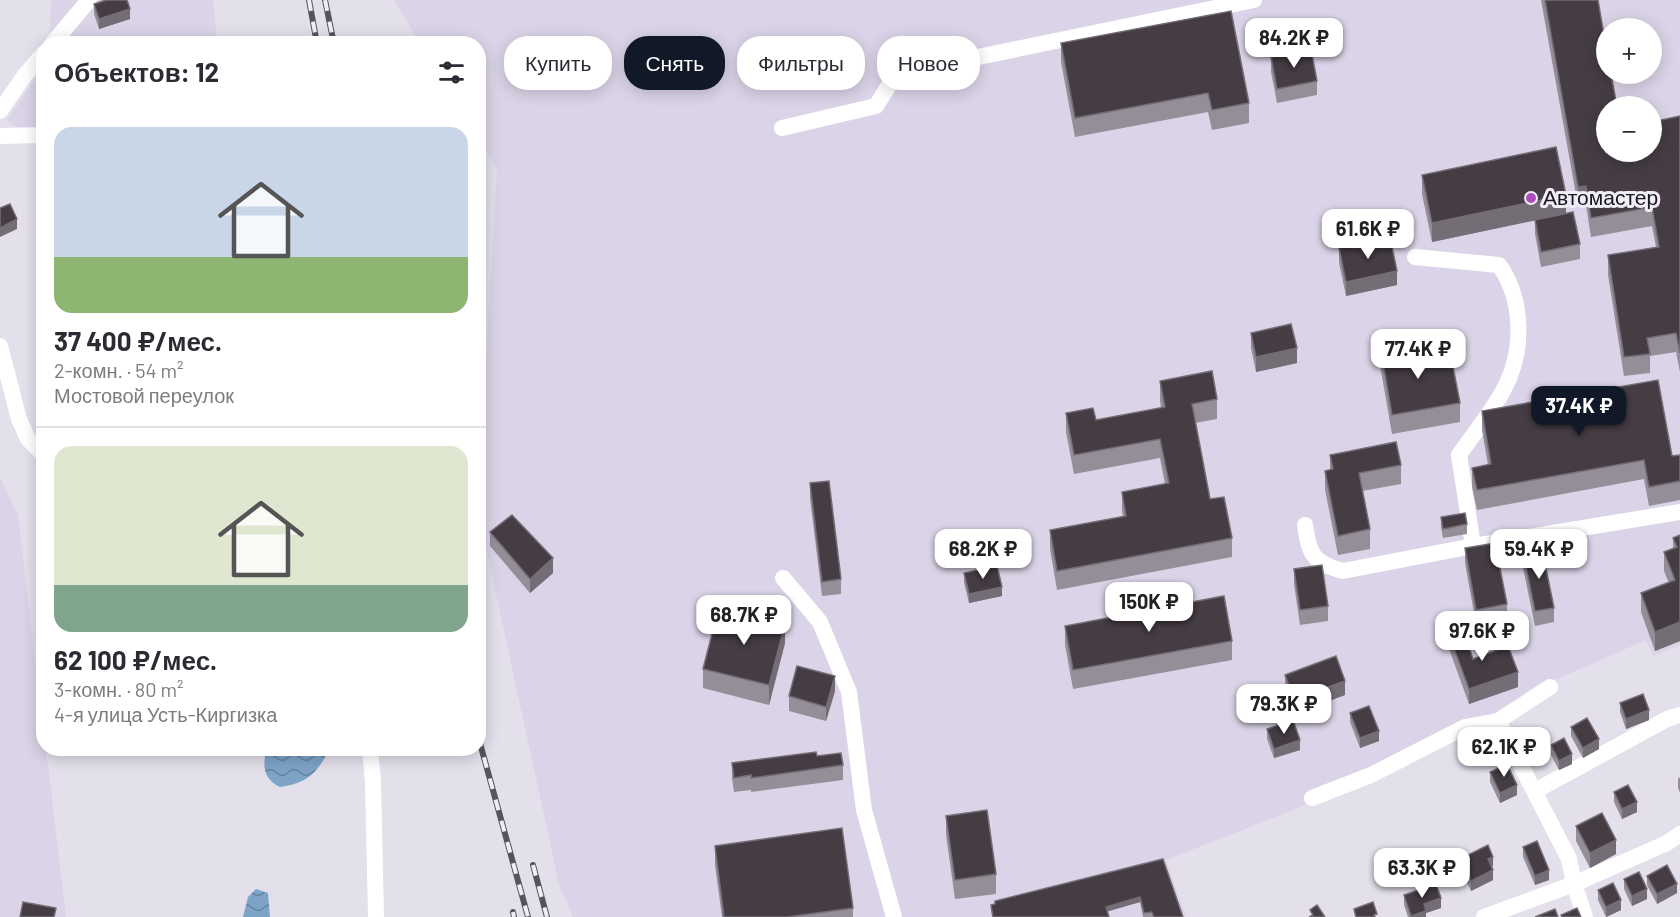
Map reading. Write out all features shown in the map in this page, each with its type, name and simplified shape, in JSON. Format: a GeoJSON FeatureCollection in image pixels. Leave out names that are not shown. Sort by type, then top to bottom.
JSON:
{"type":"FeatureCollection","features":[{"type":"Feature","properties":{"kind":"street"},"geometry":{"type":"LineString","coordinates":[[59,36],[89,0]]}},
{"type":"Feature","properties":{"kind":"street"},"geometry":{"type":"LineString","coordinates":[[782,128],[876,106],[896,74],[1254,0]]}},
{"type":"Feature","properties":{"kind":"street"},"geometry":{"type":"LineString","coordinates":[[0,111],[36,64]]}},
{"type":"Feature","properties":{"kind":"street"},"geometry":{"type":"LineString","coordinates":[[0,136],[36,135]]}},
{"type":"Feature","properties":{"kind":"street"},"geometry":{"type":"LineString","coordinates":[[1415,257],[1499,266],[1509,278],[1514,295],[1518,317],[1518,339],[1514,364],[1504,389],[1459,454],[1473,546]]}},
{"type":"Feature","properties":{"kind":"street"},"geometry":{"type":"LineString","coordinates":[[0,346],[19,419],[28,439],[36,447]]}},
{"type":"Feature","properties":{"kind":"street"},"geometry":{"type":"LineString","coordinates":[[1305,525],[1307,541],[1313,558],[1325,567],[1342,571],[1473,546],[1680,512]]}},
{"type":"Feature","properties":{"kind":"street"},"geometry":{"type":"LineString","coordinates":[[783,578],[820,622],[849,692],[864,810],[894,917]]}},
{"type":"Feature","properties":{"kind":"street"},"geometry":{"type":"LineString","coordinates":[[1311,798],[1371,776],[1465,727],[1498,721],[1550,687]]}},
{"type":"Feature","properties":{"kind":"street"},"geometry":{"type":"LineString","coordinates":[[1535,791],[1667,719],[1680,715]]}},
{"type":"Feature","properties":{"kind":"street"},"geometry":{"type":"LineString","coordinates":[[1498,721],[1569,858],[1574,884],[1585,917]]}},
{"type":"Feature","properties":{"kind":"street"},"geometry":{"type":"LineString","coordinates":[[371,756],[374,782],[376,917]]}},
{"type":"Feature","properties":{"kind":"street"},"geometry":{"type":"LineString","coordinates":[[1484,917],[1574,884],[1667,843],[1680,834]]}},
{"type":"Feature","properties":{"kind":"shaded area"},"geometry":{"type":"Polygon","coordinates":[[[51,0],[213,0],[216,36],[49,36],[51,0]]]}},
{"type":"Feature","properties":{"kind":"shaded area"},"geometry":{"type":"Polygon","coordinates":[[[394,0],[1680,0],[1680,505],[1342,577],[1680,519],[1680,645],[1653,656],[1646,640],[1548,683],[1495,716],[1311,803],[1166,860],[1186,917],[573,917],[559,884],[486,548],[486,357],[497,170],[486,152],[486,36],[416,36],[394,0]]]}},
{"type":"Feature","properties":{"kind":"shaded area"},"geometry":{"type":"Polygon","coordinates":[[[36,78],[36,141],[7,120],[36,78]]]}},
{"type":"Feature","properties":{"kind":"shaded area"},"geometry":{"type":"Polygon","coordinates":[[[0,478],[18,515],[36,670],[36,756],[47,756],[66,917],[0,917],[0,478]]]}},
{"type":"Feature","properties":{"kind":"water"},"geometry":{"type":"Polygon","coordinates":[[[266,756],[325,756],[310,776],[297,783],[280,787],[267,776],[266,756]]]}},
{"type":"Feature","properties":{"kind":"water"},"geometry":{"type":"Polygon","coordinates":[[[256,889],[268,893],[270,917],[243,917],[248,897],[256,889]]]}},
{"type":"Feature","properties":{"kind":"building"},"geometry":{"type":"Polygon","coordinates":[[[106,0],[127,0],[130,9],[99,19],[94,4],[106,0]]]}},
{"type":"Feature","properties":{"kind":"building"},"geometry":{"type":"Polygon","coordinates":[[[1545,0],[1598,0],[1601,18],[1596,18],[1596,84],[1613,84],[1615,96],[1596,96],[1596,162],[1662,162],[1662,120],[1680,116],[1680,353],[1676,333],[1647,338],[1650,354],[1624,357],[1608,255],[1659,247],[1652,207],[1591,218],[1586,186],[1578,187],[1545,0]]]}},
{"type":"Feature","properties":{"kind":"building"},"geometry":{"type":"Polygon","coordinates":[[[1231,11],[1249,103],[1212,110],[1208,93],[1075,118],[1061,43],[1231,11]]]}},
{"type":"Feature","properties":{"kind":"building"},"geometry":{"type":"Polygon","coordinates":[[[1311,49],[1317,81],[1277,89],[1271,57],[1311,49]]]}},
{"type":"Feature","properties":{"kind":"building"},"geometry":{"type":"Polygon","coordinates":[[[1556,147],[1566,195],[1432,223],[1422,175],[1556,147]]]}},
{"type":"Feature","properties":{"kind":"building"},"geometry":{"type":"Polygon","coordinates":[[[10,204],[17,219],[0,228],[0,208],[10,204]]]}},
{"type":"Feature","properties":{"kind":"building"},"geometry":{"type":"Polygon","coordinates":[[[1573,212],[1580,244],[1541,252],[1535,220],[1573,212]]]}},
{"type":"Feature","properties":{"kind":"building"},"geometry":{"type":"Polygon","coordinates":[[[1390,237],[1397,271],[1346,282],[1339,248],[1390,237]]]}},
{"type":"Feature","properties":{"kind":"building"},"geometry":{"type":"Polygon","coordinates":[[[1291,324],[1297,348],[1256,357],[1251,333],[1291,324]]]}},
{"type":"Feature","properties":{"kind":"building"},"geometry":{"type":"Polygon","coordinates":[[[1402,342],[1406,359],[1450,351],[1460,403],[1392,415],[1380,345],[1402,342]]]}},
{"type":"Feature","properties":{"kind":"building"},"geometry":{"type":"Polygon","coordinates":[[[1212,371],[1217,399],[1192,404],[1210,499],[1224,497],[1232,538],[1057,571],[1050,530],[1126,516],[1122,492],[1169,483],[1160,439],[1074,455],[1066,413],[1093,408],[1096,420],[1165,407],[1160,381],[1212,371]]]}},
{"type":"Feature","properties":{"kind":"building"},"geometry":{"type":"Polygon","coordinates":[[[1658,380],[1672,456],[1680,455],[1680,481],[1649,487],[1644,460],[1477,490],[1472,468],[1491,464],[1482,411],[1658,380]]]}},
{"type":"Feature","properties":{"kind":"building"},"geometry":{"type":"Polygon","coordinates":[[[1396,442],[1401,465],[1359,473],[1370,529],[1338,536],[1325,471],[1333,469],[1330,455],[1396,442]]]}},
{"type":"Feature","properties":{"kind":"building"},"geometry":{"type":"Polygon","coordinates":[[[829,481],[841,579],[822,582],[810,483],[829,481]]]}},
{"type":"Feature","properties":{"kind":"building"},"geometry":{"type":"Polygon","coordinates":[[[1465,513],[1467,524],[1443,529],[1441,517],[1465,513]]]}},
{"type":"Feature","properties":{"kind":"building"},"geometry":{"type":"Polygon","coordinates":[[[512,515],[553,558],[530,579],[490,532],[512,515]]]}},
{"type":"Feature","properties":{"kind":"building"},"geometry":{"type":"Polygon","coordinates":[[[1680,535],[1680,622],[1655,632],[1641,593],[1675,580],[1664,552],[1677,547],[1673,538],[1680,535]]]}},
{"type":"Feature","properties":{"kind":"building"},"geometry":{"type":"Polygon","coordinates":[[[1495,543],[1507,604],[1476,610],[1465,548],[1495,543]]]}},
{"type":"Feature","properties":{"kind":"building"},"geometry":{"type":"Polygon","coordinates":[[[1542,549],[1554,608],[1535,611],[1523,553],[1542,549]]]}},
{"type":"Feature","properties":{"kind":"building"},"geometry":{"type":"Polygon","coordinates":[[[1322,565],[1328,606],[1300,610],[1294,569],[1322,565]]]}},
{"type":"Feature","properties":{"kind":"building"},"geometry":{"type":"Polygon","coordinates":[[[997,566],[1002,587],[969,594],[964,573],[997,566]]]}},
{"type":"Feature","properties":{"kind":"building"},"geometry":{"type":"Polygon","coordinates":[[[1224,596],[1232,641],[1073,670],[1065,626],[1224,596]]]}},
{"type":"Feature","properties":{"kind":"building"},"geometry":{"type":"Polygon","coordinates":[[[719,607],[785,624],[769,685],[703,669],[719,607]]]}},
{"type":"Feature","properties":{"kind":"building"},"geometry":{"type":"Polygon","coordinates":[[[1462,627],[1473,659],[1508,646],[1518,672],[1469,689],[1448,632],[1462,627]]]}},
{"type":"Feature","properties":{"kind":"building"},"geometry":{"type":"Polygon","coordinates":[[[1336,656],[1345,681],[1294,699],[1285,675],[1336,656]]]}},
{"type":"Feature","properties":{"kind":"building"},"geometry":{"type":"Polygon","coordinates":[[[797,666],[835,676],[826,707],[789,696],[797,666]]]}},
{"type":"Feature","properties":{"kind":"building"},"geometry":{"type":"Polygon","coordinates":[[[1643,694],[1649,710],[1626,719],[1620,703],[1643,694]]]}},
{"type":"Feature","properties":{"kind":"building"},"geometry":{"type":"Polygon","coordinates":[[[1369,706],[1379,731],[1360,738],[1350,713],[1369,706]]]}},
{"type":"Feature","properties":{"kind":"building"},"geometry":{"type":"Polygon","coordinates":[[[1587,718],[1599,739],[1583,748],[1571,727],[1587,718]]]}},
{"type":"Feature","properties":{"kind":"building"},"geometry":{"type":"Polygon","coordinates":[[[1293,720],[1300,740],[1274,749],[1267,729],[1293,720]]]}},
{"type":"Feature","properties":{"kind":"building"},"geometry":{"type":"Polygon","coordinates":[[[1564,738],[1572,754],[1559,761],[1551,745],[1564,738]]]}},
{"type":"Feature","properties":{"kind":"building"},"geometry":{"type":"Polygon","coordinates":[[[816,752],[817,756],[841,753],[843,765],[751,778],[751,775],[734,778],[732,763],[816,752]]]}},
{"type":"Feature","properties":{"kind":"building"},"geometry":{"type":"Polygon","coordinates":[[[1507,764],[1517,785],[1500,793],[1490,772],[1507,764]]]}},
{"type":"Feature","properties":{"kind":"building"},"geometry":{"type":"Polygon","coordinates":[[[1628,785],[1637,802],[1622,809],[1614,792],[1628,785]]]}},
{"type":"Feature","properties":{"kind":"building"},"geometry":{"type":"Polygon","coordinates":[[[987,810],[996,874],[955,880],[946,816],[987,810]]]}},
{"type":"Feature","properties":{"kind":"building"},"geometry":{"type":"Polygon","coordinates":[[[1602,813],[1616,840],[1590,853],[1576,826],[1602,813]]]}},
{"type":"Feature","properties":{"kind":"building"},"geometry":{"type":"Polygon","coordinates":[[[842,828],[853,908],[787,917],[724,917],[715,846],[842,828]]]}},
{"type":"Feature","properties":{"kind":"building"},"geometry":{"type":"Polygon","coordinates":[[[1537,841],[1549,870],[1535,876],[1523,847],[1537,841]]]}},
{"type":"Feature","properties":{"kind":"building"},"geometry":{"type":"Polygon","coordinates":[[[1488,845],[1493,857],[1488,859],[1493,870],[1471,881],[1460,859],[1488,845]]]}},
{"type":"Feature","properties":{"kind":"building"},"geometry":{"type":"Polygon","coordinates":[[[1163,859],[1183,917],[1154,917],[1152,912],[1144,913],[1140,897],[1106,907],[1109,917],[993,917],[991,905],[995,904],[995,901],[1163,859]]]}},
{"type":"Feature","properties":{"kind":"building"},"geometry":{"type":"Polygon","coordinates":[[[1667,865],[1677,884],[1657,894],[1647,876],[1667,865]]]}},
{"type":"Feature","properties":{"kind":"building"},"geometry":{"type":"Polygon","coordinates":[[[1639,872],[1647,889],[1632,896],[1624,879],[1639,872]]]}},
{"type":"Feature","properties":{"kind":"building"},"geometry":{"type":"Polygon","coordinates":[[[1613,883],[1621,900],[1606,907],[1598,890],[1613,883]]]}},
{"type":"Feature","properties":{"kind":"building"},"geometry":{"type":"Polygon","coordinates":[[[1436,884],[1441,898],[1424,904],[1426,911],[1411,916],[1404,895],[1436,884]]]}},
{"type":"Feature","properties":{"kind":"building"},"geometry":{"type":"Polygon","coordinates":[[[23,902],[56,908],[54,917],[20,917],[23,902]]]}},
{"type":"Feature","properties":{"kind":"building"},"geometry":{"type":"Polygon","coordinates":[[[1373,902],[1377,914],[1374,915],[1375,917],[1356,917],[1354,909],[1373,902]]]}},
{"type":"Feature","properties":{"kind":"building"},"geometry":{"type":"Polygon","coordinates":[[[1317,905],[1325,917],[1309,917],[1313,915],[1310,910],[1317,905]]]}},
{"type":"Feature","properties":{"kind":"building"},"geometry":{"type":"Polygon","coordinates":[[[1577,908],[1581,917],[1562,917],[1561,915],[1577,908]]]}},
{"type":"Feature","properties":{"kind":"building"},"geometry":{"type":"Polygon","coordinates":[[[1555,909],[1558,917],[1535,917],[1555,909]]]}},
{"type":"Feature","properties":{"kind":"railway"},"geometry":{"type":"LineString","coordinates":[[309,0],[316,36]]}},
{"type":"Feature","properties":{"kind":"railway"},"geometry":{"type":"LineString","coordinates":[[325,0],[332,36]]}},
{"type":"Feature","properties":{"kind":"railway"},"geometry":{"type":"LineString","coordinates":[[484,756],[528,917]]}},
{"type":"Feature","properties":{"kind":"railway"},"geometry":{"type":"LineString","coordinates":[[533,865],[547,917]]}},
{"type":"Feature","properties":{"kind":"railway"},"geometry":{"type":"LineString","coordinates":[[513,912],[514,917]]}},
{"type":"Feature","properties":{"kind":"place","name":"Автомастер"},"geometry":{"type":"Point","coordinates":[1531,198]}}]}
